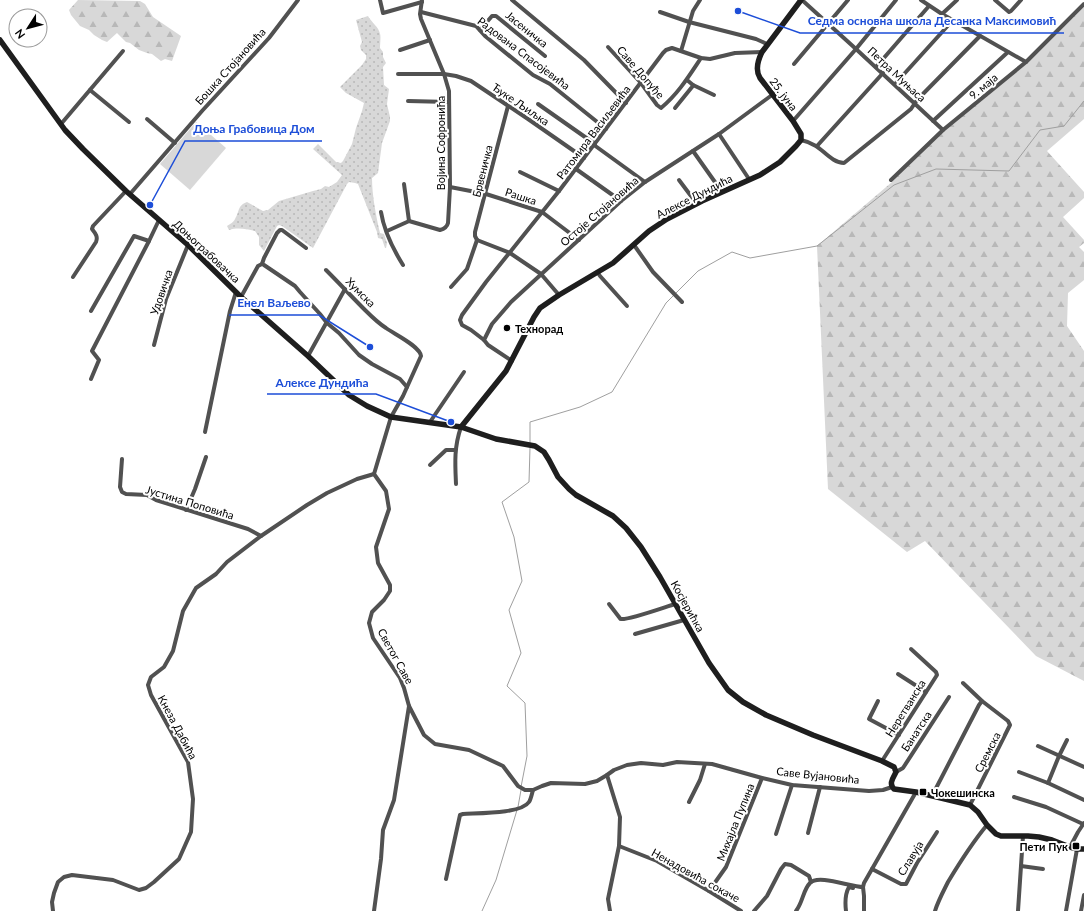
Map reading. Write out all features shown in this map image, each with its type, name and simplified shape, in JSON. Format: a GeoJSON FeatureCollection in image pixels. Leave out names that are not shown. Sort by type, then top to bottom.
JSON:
{"type":"FeatureCollection","features":[{"type":"Feature","properties":{"kind":"street","name":"Бошка Стојановића"},"geometry":{"type":"LineString","coordinates":[[73,277],[98,239],[92,229],[93,226],[175,143],[202,111],[269,38],[298,0]]}},
{"type":"Feature","properties":{"kind":"street"},"geometry":{"type":"LineString","coordinates":[[380,0],[383,13],[422,1]]}},
{"type":"Feature","properties":{"kind":"street"},"geometry":{"type":"LineString","coordinates":[[512,0],[587,63],[626,103]]}},
{"type":"Feature","properties":{"kind":"street"},"geometry":{"type":"LineString","coordinates":[[681,51],[693,11],[700,0]]}},
{"type":"Feature","properties":{"kind":"street","name":"Петра Муњаса"},"geometry":{"type":"LineString","coordinates":[[801,0],[883,73],[943,130]]}},
{"type":"Feature","properties":{"kind":"street","name":"25. јуна"},"geometry":{"type":"LineString","coordinates":[[801,0],[767,44],[758,61],[758,73],[760,78],[801,134],[801,140]]}},
{"type":"Feature","properties":{"kind":"street"},"geometry":{"type":"LineString","coordinates":[[794,64],[848,0]]}},
{"type":"Feature","properties":{"kind":"street"},"geometry":{"type":"LineString","coordinates":[[793,122],[896,0]]}},
{"type":"Feature","properties":{"kind":"street"},"geometry":{"type":"LineString","coordinates":[[921,0],[942,14],[1026,62]]}},
{"type":"Feature","properties":{"kind":"street"},"geometry":{"type":"LineString","coordinates":[[942,14],[957,0]]}},
{"type":"Feature","properties":{"kind":"street"},"geometry":{"type":"LineString","coordinates":[[995,0],[1009,12],[1021,0]]}},
{"type":"Feature","properties":{"kind":"street","name":"Војина Софронића"},"geometry":{"type":"LineString","coordinates":[[409,221],[439,230],[447,226],[448,223],[450,187],[448,87],[421,19],[422,1]]}},
{"type":"Feature","properties":{"kind":"street","name":"9. маја"},"geometry":{"type":"LineString","coordinates":[[891,180],[943,130],[1026,62],[1084,4]]}},
{"type":"Feature","properties":{"kind":"street"},"geometry":{"type":"LineString","coordinates":[[876,67],[929,6]]}},
{"type":"Feature","properties":{"kind":"street","name":"Радована Спасојевића"},"geometry":{"type":"LineString","coordinates":[[421,12],[476,26],[485,36],[533,75],[550,84],[606,129]]}},
{"type":"Feature","properties":{"kind":"street"},"geometry":{"type":"LineString","coordinates":[[660,12],[689,22],[756,39],[767,44]]}},
{"type":"Feature","properties":{"kind":"street","name":"Јасеничка"},"geometry":{"type":"LineString","coordinates":[[480,30],[492,16],[496,16],[545,56]]}},
{"type":"Feature","properties":{"kind":"street"},"geometry":{"type":"LineString","coordinates":[[895,84],[953,20]]}},
{"type":"Feature","properties":{"kind":"street"},"geometry":{"type":"LineString","coordinates":[[801,140],[810,142],[839,162],[844,163],[909,110],[980,36]]}},
{"type":"Feature","properties":{"kind":"street","name":"Доњограбовачка"},"geometry":{"type":"LineString","coordinates":[[0,40],[61,124],[83,149],[128,192],[188,245],[241,297],[308,356],[349,395],[367,406],[391,416],[461,427]]}},
{"type":"Feature","properties":{"kind":"street"},"geometry":{"type":"LineString","coordinates":[[400,50],[430,40]]}},
{"type":"Feature","properties":{"kind":"street","name":"Саве Допуђе"},"geometry":{"type":"LineString","coordinates":[[608,47],[641,83],[657,105],[661,108],[672,98],[687,80]]}},
{"type":"Feature","properties":{"kind":"street","name":"Ратомира Васиљевића"},"geometry":{"type":"LineString","coordinates":[[484,340],[462,325],[460,317],[486,282],[595,145],[666,50],[672,48],[701,58]]}},
{"type":"Feature","properties":{"kind":"street"},"geometry":{"type":"LineString","coordinates":[[61,124],[123,51]]}},
{"type":"Feature","properties":{"kind":"street"},"geometry":{"type":"LineString","coordinates":[[714,95],[693,85],[687,80],[701,58],[710,59],[735,53],[762,52]]}},
{"type":"Feature","properties":{"kind":"street"},"geometry":{"type":"LineString","coordinates":[[933,121],[1008,52]]}},
{"type":"Feature","properties":{"kind":"street"},"geometry":{"type":"LineString","coordinates":[[817,146],[883,73]]}},
{"type":"Feature","properties":{"kind":"street","name":"Ђуке Љиљка"},"geometry":{"type":"LineString","coordinates":[[398,74],[444,74],[471,81],[584,158]]}},
{"type":"Feature","properties":{"kind":"street"},"geometry":{"type":"LineString","coordinates":[[675,108],[693,85]]}},
{"type":"Feature","properties":{"kind":"street"},"geometry":{"type":"LineString","coordinates":[[90,90],[129,122]]}},
{"type":"Feature","properties":{"kind":"street","name":"Остоје Стојановића"},"geometry":{"type":"LineString","coordinates":[[484,340],[492,324],[511,302],[621,201],[644,182],[719,134],[772,95]]}},
{"type":"Feature","properties":{"kind":"street"},"geometry":{"type":"LineString","coordinates":[[408,100],[449,102]]}},
{"type":"Feature","properties":{"kind":"street"},"geometry":{"type":"LineString","coordinates":[[538,104],[644,182]]}},
{"type":"Feature","properties":{"kind":"street","name":"Брвеничка"},"geometry":{"type":"LineString","coordinates":[[452,288],[467,269],[477,240],[475,232],[508,106]]}},
{"type":"Feature","properties":{"kind":"street"},"geometry":{"type":"LineString","coordinates":[[147,119],[175,143]]}},
{"type":"Feature","properties":{"kind":"street"},"geometry":{"type":"LineString","coordinates":[[719,134],[749,179]]}},
{"type":"Feature","properties":{"kind":"street","name":"Алексе Дундића"},"geometry":{"type":"LineString","coordinates":[[461,427],[499,380],[512,361],[538,311],[559,294],[598,273],[613,263],[648,231],[696,204],[760,174],[780,162],[801,140]]}},
{"type":"Feature","properties":{"kind":"street"},"geometry":{"type":"LineString","coordinates":[[693,151],[722,192]]}},
{"type":"Feature","properties":{"kind":"street"},"geometry":{"type":"LineString","coordinates":[[576,168],[621,201]]}},
{"type":"Feature","properties":{"kind":"street"},"geometry":{"type":"LineString","coordinates":[[520,172],[559,191]]}},
{"type":"Feature","properties":{"kind":"street"},"geometry":{"type":"LineString","coordinates":[[679,180],[696,204]]}},
{"type":"Feature","properties":{"kind":"street"},"geometry":{"type":"LineString","coordinates":[[387,231],[409,221],[404,184]]}},
{"type":"Feature","properties":{"kind":"street","name":"Рашка"},"geometry":{"type":"LineString","coordinates":[[450,187],[486,194],[542,212],[579,240]]}},
{"type":"Feature","properties":{"kind":"street"},"geometry":{"type":"LineString","coordinates":[[381,212],[384,225],[393,248],[403,265]]}},
{"type":"Feature","properties":{"kind":"street"},"geometry":{"type":"LineString","coordinates":[[91,379],[100,360],[92,351],[159,220]]}},
{"type":"Feature","properties":{"kind":"street"},"geometry":{"type":"LineString","coordinates":[[241,297],[258,266],[262,264],[277,233],[280,230],[306,248]]}},
{"type":"Feature","properties":{"kind":"street"},"geometry":{"type":"LineString","coordinates":[[91,311],[134,236],[149,241]]}},
{"type":"Feature","properties":{"kind":"street"},"geometry":{"type":"LineString","coordinates":[[477,240],[510,253],[541,274],[559,294]]}},
{"type":"Feature","properties":{"kind":"street","name":"Удовичка"},"geometry":{"type":"LineString","coordinates":[[154,345],[166,299],[188,245]]}},
{"type":"Feature","properties":{"kind":"street"},"geometry":{"type":"LineString","coordinates":[[634,245],[653,272],[682,302]]}},
{"type":"Feature","properties":{"kind":"street"},"geometry":{"type":"LineString","coordinates":[[262,264],[295,286],[326,323],[365,359],[400,379],[407,387],[391,416],[374,474]]}},
{"type":"Feature","properties":{"kind":"street","name":"Хумска"},"geometry":{"type":"LineString","coordinates":[[326,270],[384,327],[420,352],[421,356],[407,387]]}},
{"type":"Feature","properties":{"kind":"street"},"geometry":{"type":"LineString","coordinates":[[598,273],[627,306]]}},
{"type":"Feature","properties":{"kind":"street"},"geometry":{"type":"LineString","coordinates":[[308,356],[345,290]]}},
{"type":"Feature","properties":{"kind":"street"},"geometry":{"type":"LineString","coordinates":[[205,432],[230,311],[236,292]]}},
{"type":"Feature","properties":{"kind":"street"},"geometry":{"type":"LineString","coordinates":[[340,299],[351,296]]}},
{"type":"Feature","properties":{"kind":"street"},"geometry":{"type":"LineString","coordinates":[[484,340],[488,345],[512,361]]}},
{"type":"Feature","properties":{"kind":"street"},"geometry":{"type":"LineString","coordinates":[[430,422],[464,372]]}},
{"type":"Feature","properties":{"kind":"street"},"geometry":{"type":"LineString","coordinates":[[456,484],[455,450],[461,427]]}},
{"type":"Feature","properties":{"kind":"street","name":"Косјерићка"},"geometry":{"type":"LineString","coordinates":[[461,427],[496,439],[535,446],[544,452],[558,477],[569,489],[576,495],[613,516],[626,528],[641,547],[709,663],[728,690],[743,702],[766,715],[813,735],[882,761],[894,767],[896,772]]}},
{"type":"Feature","properties":{"kind":"street"},"geometry":{"type":"LineString","coordinates":[[430,465],[446,450],[455,450]]}},
{"type":"Feature","properties":{"kind":"street"},"geometry":{"type":"LineString","coordinates":[[186,510],[206,457]]}},
{"type":"Feature","properties":{"kind":"street","name":"Јустина Поповића"},"geometry":{"type":"LineString","coordinates":[[122,459],[120,487],[122,492],[126,494],[147,495],[156,500],[248,529],[261,536]]}},
{"type":"Feature","properties":{"kind":"street","name":"Кнеза Дабића"},"geometry":{"type":"LineString","coordinates":[[53,911],[52,902],[58,882],[64,877],[72,875],[113,880],[139,890],[146,888],[179,859],[191,832],[193,799],[188,762],[151,695],[148,685],[151,677],[164,667],[173,651],[184,611],[196,588],[216,574],[227,562],[261,536],[307,505],[327,493],[357,479],[374,474]]}},
{"type":"Feature","properties":{"kind":"street","name":"Светог Саве"},"geometry":{"type":"LineString","coordinates":[[374,474],[386,491],[389,509],[376,547],[378,563],[390,585],[390,591],[384,600],[372,612],[369,623],[373,638],[400,678],[409,706],[424,735],[435,744],[469,750],[503,766],[518,786]]}},
{"type":"Feature","properties":{"kind":"street"},"geometry":{"type":"LineString","coordinates":[[609,604],[621,619],[635,617],[675,604]]}},
{"type":"Feature","properties":{"kind":"street"},"geometry":{"type":"LineString","coordinates":[[635,634],[684,620]]}},
{"type":"Feature","properties":{"kind":"street","name":"Неретванска"},"geometry":{"type":"LineString","coordinates":[[882,761],[937,674],[912,649]]}},
{"type":"Feature","properties":{"kind":"street"},"geometry":{"type":"LineString","coordinates":[[898,674],[926,692]]}},
{"type":"Feature","properties":{"kind":"street"},"geometry":{"type":"LineString","coordinates":[[932,796],[982,701],[963,683]]}},
{"type":"Feature","properties":{"kind":"street","name":"Банатска"},"geometry":{"type":"LineString","coordinates":[[896,772],[903,768],[949,697]]}},
{"type":"Feature","properties":{"kind":"street"},"geometry":{"type":"LineString","coordinates":[[878,700],[869,719],[899,735]]}},
{"type":"Feature","properties":{"kind":"street","name":"Сремска"},"geometry":{"type":"LineString","coordinates":[[970,805],[1010,725],[1008,721],[982,701]]}},
{"type":"Feature","properties":{"kind":"street"},"geometry":{"type":"LineString","coordinates":[[374,911],[381,859],[383,830],[394,800],[409,706]]}},
{"type":"Feature","properties":{"kind":"street"},"geometry":{"type":"LineString","coordinates":[[1048,783],[1067,740]]}},
{"type":"Feature","properties":{"kind":"street"},"geometry":{"type":"LineString","coordinates":[[1038,746],[1084,767]]}},
{"type":"Feature","properties":{"kind":"street","name":"Саве Вујановића"},"geometry":{"type":"LineString","coordinates":[[518,786],[525,790],[533,790],[551,783],[585,784],[597,781],[614,770],[627,765],[641,763],[663,765],[677,762],[712,764],[792,785],[869,791],[883,790],[892,787],[970,805]]}},
{"type":"Feature","properties":{"kind":"street"},"geometry":{"type":"LineString","coordinates":[[689,802],[700,780],[705,764]]}},
{"type":"Feature","properties":{"kind":"street"},"geometry":{"type":"LineString","coordinates":[[892,787],[891,782],[896,772]]}},
{"type":"Feature","properties":{"kind":"street"},"geometry":{"type":"LineString","coordinates":[[1019,772],[1048,783],[1084,800]]}},
{"type":"Feature","properties":{"kind":"street"},"geometry":{"type":"LineString","coordinates":[[607,775],[620,818],[618,846],[608,899],[610,911]]}},
{"type":"Feature","properties":{"kind":"street","name":"Михајла Пупина"},"geometry":{"type":"LineString","coordinates":[[709,891],[726,867],[762,778]]}},
{"type":"Feature","properties":{"kind":"street"},"geometry":{"type":"LineString","coordinates":[[776,834],[792,785]]}},
{"type":"Feature","properties":{"kind":"street"},"geometry":{"type":"LineString","coordinates":[[808,833],[820,787]]}},
{"type":"Feature","properties":{"kind":"street"},"geometry":{"type":"LineString","coordinates":[[446,880],[460,815],[490,813],[520,808],[530,801],[533,790]]}},
{"type":"Feature","properties":{"kind":"street"},"geometry":{"type":"LineString","coordinates":[[846,911],[845,902],[847,889],[849,887],[861,887],[864,883],[916,792]]}},
{"type":"Feature","properties":{"kind":"street"},"geometry":{"type":"LineString","coordinates":[[1014,797],[1046,807],[1084,824],[1070,847]]}},
{"type":"Feature","properties":{"kind":"street"},"geometry":{"type":"LineString","coordinates":[[970,805],[978,812],[987,825],[996,834],[1001,836],[1046,838],[1070,847],[1084,849]]}},
{"type":"Feature","properties":{"kind":"street"},"geometry":{"type":"LineString","coordinates":[[935,911],[938,901],[959,863],[987,825]]}},
{"type":"Feature","properties":{"kind":"street","name":"Славуја"},"geometry":{"type":"LineString","coordinates":[[872,869],[901,884],[906,884],[917,863],[937,832]]}},
{"type":"Feature","properties":{"kind":"street"},"geometry":{"type":"LineString","coordinates":[[1018,911],[1023,836]]}},
{"type":"Feature","properties":{"kind":"street","name":"Ненадовића сокаче"},"geometry":{"type":"LineString","coordinates":[[618,846],[657,861],[741,911]]}},
{"type":"Feature","properties":{"kind":"street"},"geometry":{"type":"LineString","coordinates":[[1066,911],[1077,849]]}},
{"type":"Feature","properties":{"kind":"street"},"geometry":{"type":"LineString","coordinates":[[754,911],[764,900],[781,868],[785,864],[791,865],[809,876],[811,882]]}},
{"type":"Feature","properties":{"kind":"street"},"geometry":{"type":"LineString","coordinates":[[1021,866],[1043,869]]}},
{"type":"Feature","properties":{"kind":"street"},"geometry":{"type":"LineString","coordinates":[[796,911],[800,906],[808,886],[814,880],[825,880],[861,887]]}},
{"type":"Feature","properties":{"kind":"street"},"geometry":{"type":"LineString","coordinates":[[861,887],[864,896],[864,911]]}},
{"type":"Feature","properties":{"kind":"street"},"geometry":{"type":"LineString","coordinates":[[1081,911],[1084,895]]}},
{"type":"Feature","properties":{"kind":"green space"},"geometry":{"type":"Polygon","coordinates":[[[78,0],[140,1],[145,4],[153,17],[181,36],[172,61],[165,59],[161,61],[152,54],[139,50],[130,43],[126,42],[117,33],[107,42],[80,26],[69,10],[78,0]]]}},
{"type":"Feature","properties":{"kind":"green space"},"geometry":{"type":"Polygon","coordinates":[[[1084,4],[1084,119],[1047,151],[1084,192],[1084,198],[1063,217],[1084,240],[1084,243],[1079,247],[1084,252],[1084,280],[1068,293],[1067,326],[1084,351],[1084,681],[1036,656],[925,541],[907,552],[828,489],[817,246],[892,182],[943,130],[1025,62],[1084,4]]]}},
{"type":"Feature","properties":{"kind":"green space"},"geometry":{"type":"Polygon","coordinates":[[[368,16],[379,31],[380,48],[383,52],[383,57],[386,63],[383,67],[384,85],[389,89],[387,104],[390,121],[382,143],[378,173],[372,178],[373,198],[377,220],[380,233],[384,234],[387,243],[386,248],[382,239],[378,238],[358,184],[349,182],[313,248],[279,225],[277,226],[264,251],[259,245],[259,237],[255,231],[239,228],[229,230],[227,226],[232,223],[237,216],[242,205],[247,202],[263,211],[268,210],[279,201],[321,189],[325,186],[329,187],[337,182],[342,175],[313,149],[318,144],[336,162],[341,163],[352,144],[364,103],[346,93],[340,87],[366,59],[366,55],[361,50],[360,46],[362,42],[356,20],[368,16]]]}},
{"type":"Feature","properties":{"kind":"green space"},"geometry":{"type":"Polygon","coordinates":[[[196,122],[226,148],[190,190],[160,164],[196,122]]]}},
{"type":"Feature","properties":{"kind":"waterway"},"geometry":{"type":"LineString","coordinates":[[676,293],[698,271],[732,252],[750,258],[817,246],[894,185],[936,169],[1009,171],[1040,130],[1064,126],[1084,101]]}},
{"type":"Feature","properties":{"kind":"waterway"},"geometry":{"type":"LineString","coordinates":[[530,443],[530,422],[580,407],[612,392],[666,303],[674,295]]}},
{"type":"Feature","properties":{"kind":"waterway"},"geometry":{"type":"LineString","coordinates":[[521,787],[527,756],[525,703],[507,686],[521,653],[509,610],[522,581],[514,537],[502,502],[529,482],[530,448]]}},
{"type":"Feature","properties":{"kind":"waterway"},"geometry":{"type":"LineString","coordinates":[[518,807],[521,790]]}},
{"type":"Feature","properties":{"kind":"waterway"},"geometry":{"type":"LineString","coordinates":[[482,911],[496,880],[517,810]]}},
{"type":"Feature","properties":{"kind":"place","name":"Седма основна школа Десанка Максимовић"},"geometry":{"type":"Point","coordinates":[738,11]}},
{"type":"Feature","properties":{"kind":"place","name":"Доња Грабовица Дом"},"geometry":{"type":"Point","coordinates":[150,205]}},
{"type":"Feature","properties":{"kind":"place","name":"Технорад"},"geometry":{"type":"Point","coordinates":[507,328]}},
{"type":"Feature","properties":{"kind":"place","name":"Енел Ваљево"},"geometry":{"type":"Point","coordinates":[370,347]}},
{"type":"Feature","properties":{"kind":"place","name":"Алексе Дундића"},"geometry":{"type":"Point","coordinates":[451,422]}},
{"type":"Feature","properties":{"kind":"place","name":"Чокешинска"},"geometry":{"type":"Point","coordinates":[923,792]}},
{"type":"Feature","properties":{"kind":"place","name":"Пети Пук"},"geometry":{"type":"Point","coordinates":[1076,846]}}]}
